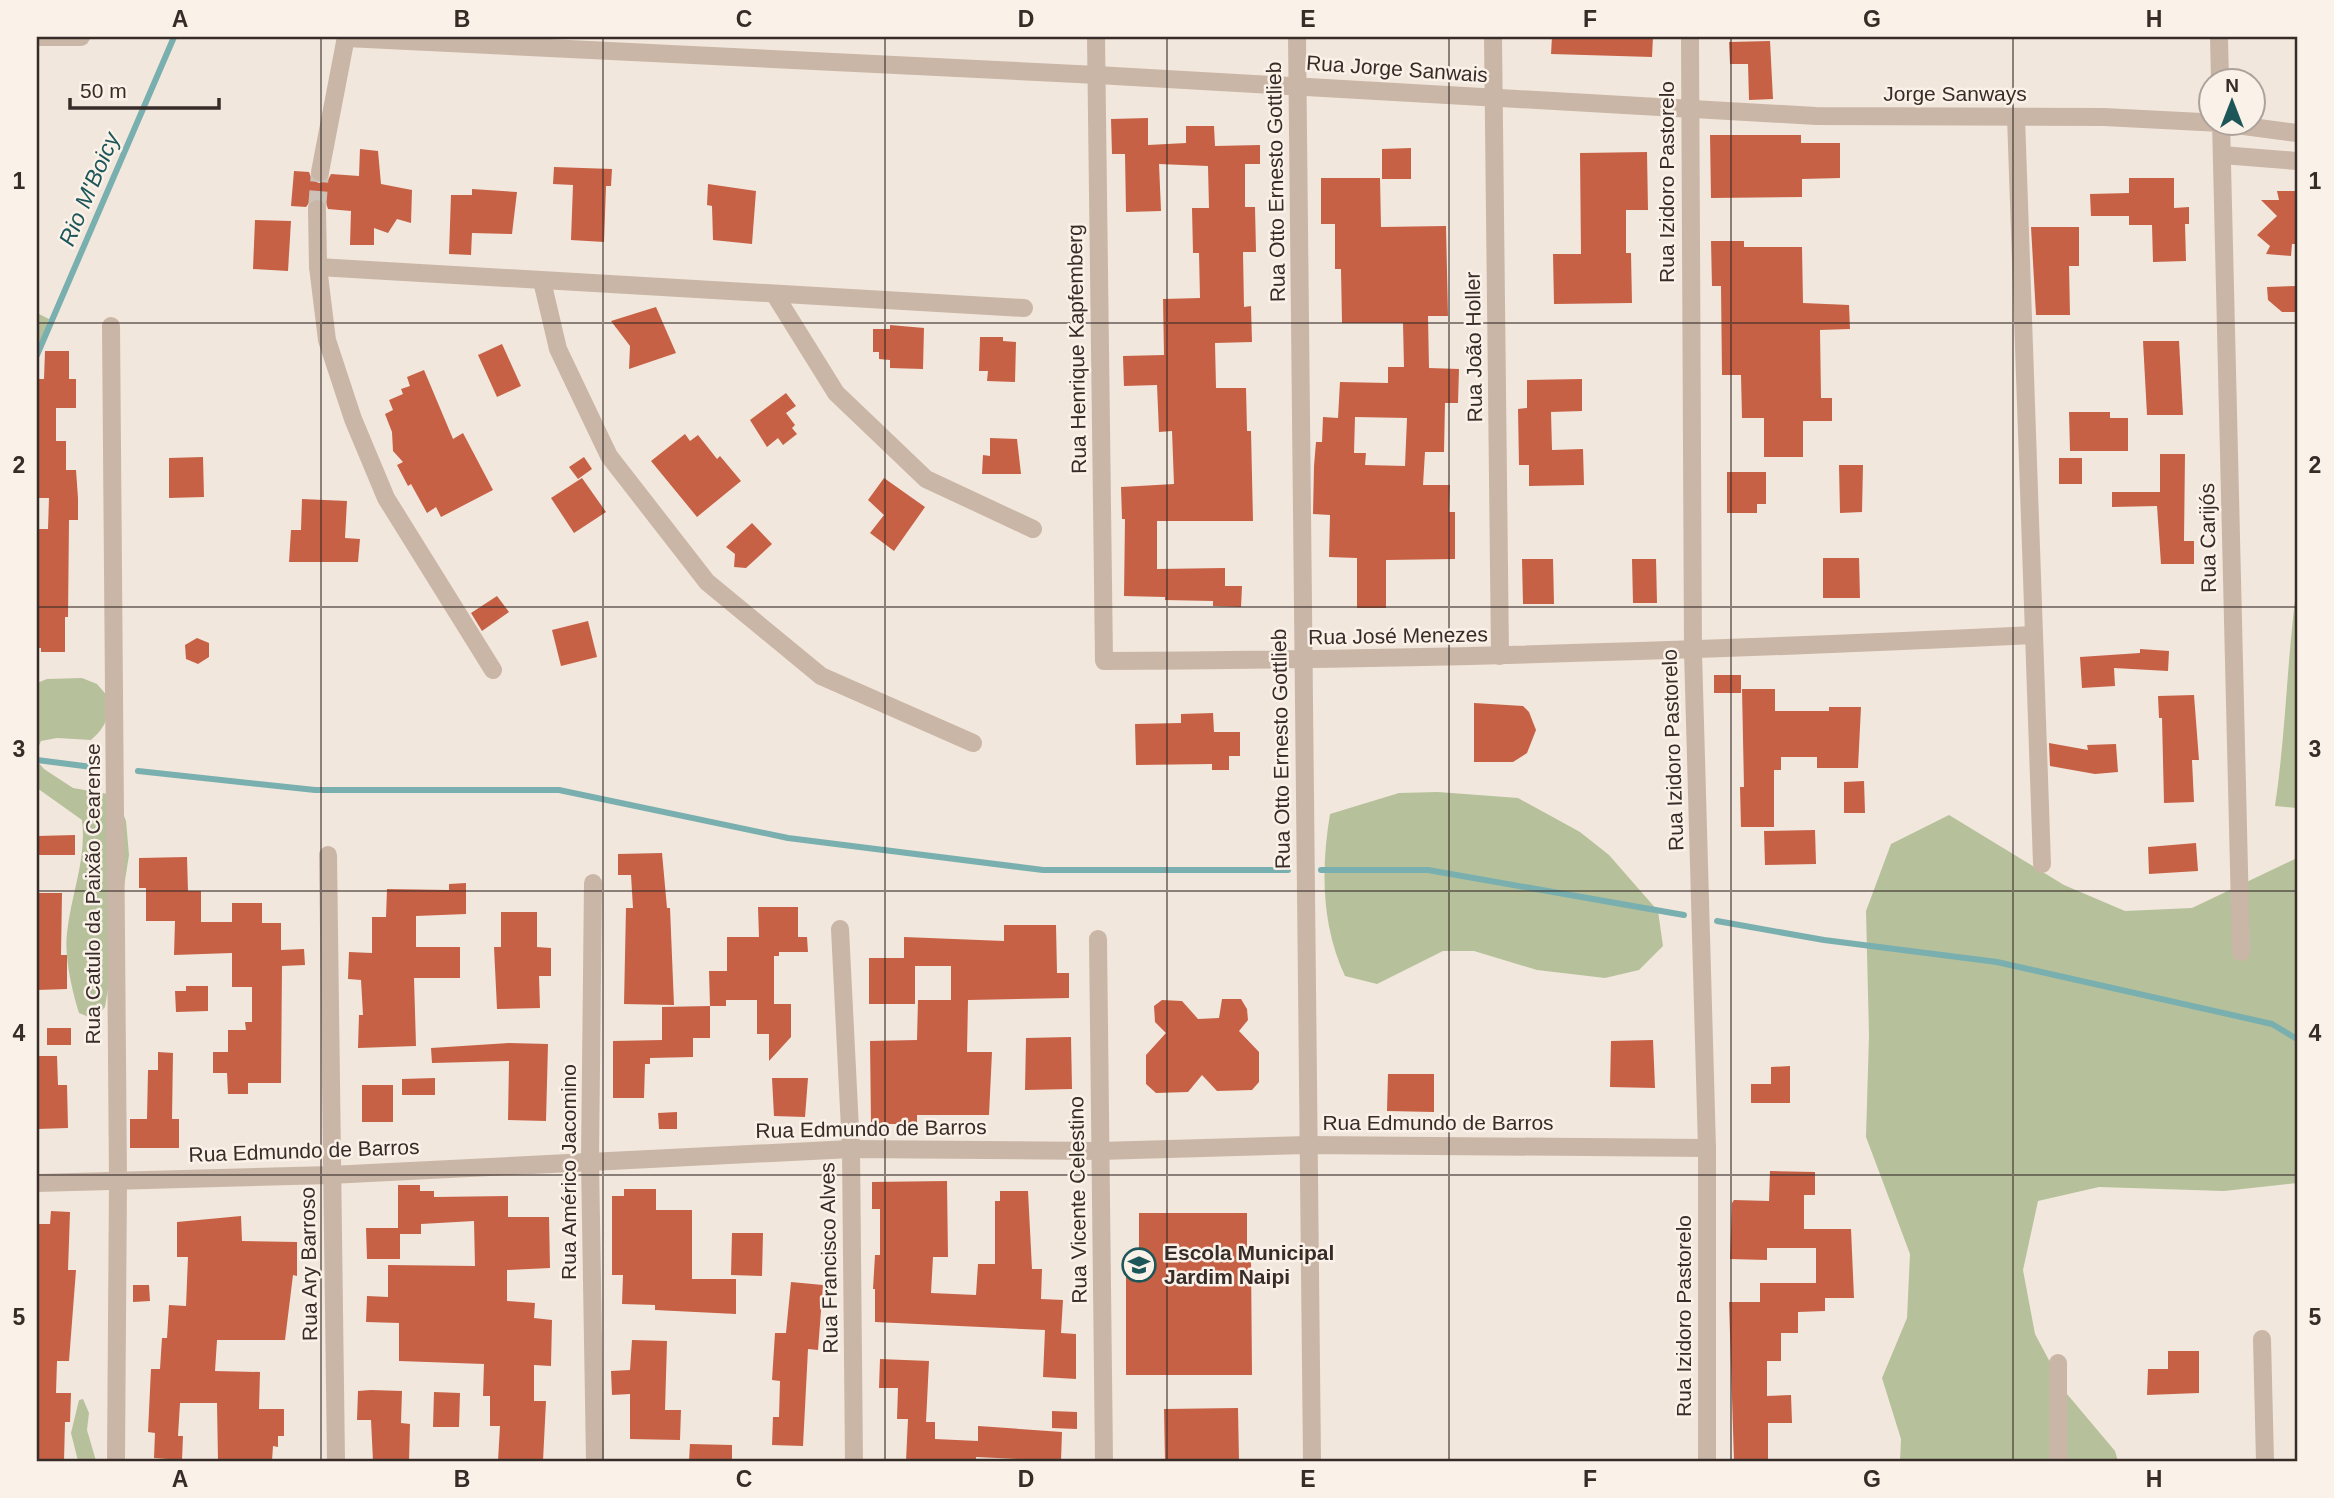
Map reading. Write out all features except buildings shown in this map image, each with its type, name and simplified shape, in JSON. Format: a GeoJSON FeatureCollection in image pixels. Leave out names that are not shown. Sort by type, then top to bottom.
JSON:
{"type":"FeatureCollection","features":[{"type":"Feature","properties":{"kind":"street"},"geometry":{"type":"LineString","coordinates":[[37,37],[81,38]]}},
{"type":"Feature","properties":{"kind":"street","name":"Rua Henrique Kapfemberg"},"geometry":{"type":"LineString","coordinates":[[1096,37],[1104,661]]}},
{"type":"Feature","properties":{"kind":"street","name":"Rua Otto Ernesto Gottlieb"},"geometry":{"type":"LineString","coordinates":[[1297,37],[1312,1461]]}},
{"type":"Feature","properties":{"kind":"street","name":"Rua João Holler"},"geometry":{"type":"LineString","coordinates":[[1493,37],[1500,656]]}},
{"type":"Feature","properties":{"kind":"street","name":"Rua Izidoro Pastorelo"},"geometry":{"type":"LineString","coordinates":[[1690,37],[1693,652],[1707,1148],[1707,1461]]}},
{"type":"Feature","properties":{"kind":"street"},"geometry":{"type":"LineString","coordinates":[[2219,37],[2220,66]]}},
{"type":"Feature","properties":{"kind":"street","name":"Rua Jorge Sanwais"},"geometry":{"type":"LineString","coordinates":[[346,38],[1690,107]]}},
{"type":"Feature","properties":{"kind":"street"},"geometry":{"type":"LineString","coordinates":[[320,172],[346,38]]}},
{"type":"Feature","properties":{"kind":"street","name":"Jorge Sanways"},"geometry":{"type":"LineString","coordinates":[[1690,107],[1816,116],[2104,117],[2198,122]]}},
{"type":"Feature","properties":{"kind":"street"},"geometry":{"type":"LineString","coordinates":[[2016,117],[2042,864]]}},
{"type":"Feature","properties":{"kind":"street"},"geometry":{"type":"LineString","coordinates":[[2268,129],[2297,132]]}},
{"type":"Feature","properties":{"kind":"street","name":"Rua Carijós"},"geometry":{"type":"LineString","coordinates":[[2221,136],[2241,952]]}},
{"type":"Feature","properties":{"kind":"street"},"geometry":{"type":"LineString","coordinates":[[2222,155],[2297,161]]}},
{"type":"Feature","properties":{"kind":"street"},"geometry":{"type":"LineString","coordinates":[[317,209],[318,267],[327,340],[353,419],[386,498],[493,670]]}},
{"type":"Feature","properties":{"kind":"street"},"geometry":{"type":"LineString","coordinates":[[318,267],[1024,308]]}},
{"type":"Feature","properties":{"kind":"street"},"geometry":{"type":"LineString","coordinates":[[542,281],[558,349],[609,456],[707,582],[821,676],[973,743]]}},
{"type":"Feature","properties":{"kind":"street"},"geometry":{"type":"LineString","coordinates":[[775,295],[836,393],[926,480],[1033,529]]}},
{"type":"Feature","properties":{"kind":"street","name":"Rua Catulo da Paixão Cearense"},"geometry":{"type":"LineString","coordinates":[[111,326],[118,1181],[116,1461]]}},
{"type":"Feature","properties":{"kind":"street","name":"Rua José Menezes"},"geometry":{"type":"LineString","coordinates":[[1104,661],[1302,661],[1693,652],[2034,635]]}},
{"type":"Feature","properties":{"kind":"street","name":"Rua Ary Barroso"},"geometry":{"type":"LineString","coordinates":[[328,855],[330,1175],[336,1461]]}},
{"type":"Feature","properties":{"kind":"street","name":"Rua Américo Jacomino"},"geometry":{"type":"LineString","coordinates":[[593,883],[590,1160],[595,1461]]}},
{"type":"Feature","properties":{"kind":"street","name":"Rua Francisco Alves"},"geometry":{"type":"LineString","coordinates":[[840,929],[851,1149],[854,1461]]}},
{"type":"Feature","properties":{"kind":"street","name":"Rua Vicente Celestino"},"geometry":{"type":"LineString","coordinates":[[1098,939],[1104,1461]]}},
{"type":"Feature","properties":{"kind":"street","name":"Rua Edmundo de Barros"},"geometry":{"type":"LineString","coordinates":[[37,1183],[330,1175],[851,1149],[1100,1151],[1308,1145],[1707,1148]]}},
{"type":"Feature","properties":{"kind":"street"},"geometry":{"type":"LineString","coordinates":[[2262,1339],[2265,1461]]}},
{"type":"Feature","properties":{"kind":"street"},"geometry":{"type":"LineString","coordinates":[[2057,1461],[2058,1363]]}},
{"type":"Feature","properties":{"kind":"green space"},"geometry":{"type":"Polygon","coordinates":[[[37,313],[49,319],[37,363],[37,313]]]}},
{"type":"Feature","properties":{"kind":"green space"},"geometry":{"type":"Polygon","coordinates":[[[2297,584],[2297,808],[2275,806],[2297,584]]]}},
{"type":"Feature","properties":{"kind":"green space"},"geometry":{"type":"Polygon","coordinates":[[[82,678],[97,684],[109,698],[107,716],[100,731],[91,740],[57,738],[41,741],[37,750],[37,683],[47,679],[82,678]]]}},
{"type":"Feature","properties":{"kind":"green space"},"geometry":{"type":"Polygon","coordinates":[[[37,761],[44,769],[73,788],[108,794],[120,806],[126,821],[129,855],[105,1007],[94,1019],[79,1013],[71,984],[67,952],[69,919],[82,848],[82,820],[37,788],[37,761]]]}},
{"type":"Feature","properties":{"kind":"green space"},"geometry":{"type":"Polygon","coordinates":[[[1438,792],[1518,798],[1580,832],[1609,855],[1658,911],[1663,946],[1639,970],[1605,978],[1537,970],[1474,951],[1443,951],[1377,984],[1345,976],[1331,937],[1325,896],[1325,855],[1330,814],[1399,793],[1438,792]]]}},
{"type":"Feature","properties":{"kind":"green space"},"geometry":{"type":"Polygon","coordinates":[[[1949,815],[2064,885],[2125,911],[2192,908],[2297,858],[2297,1183],[2224,1191],[2099,1187],[2038,1201],[2023,1270],[2035,1334],[2067,1394],[2115,1451],[2118,1461],[1900,1461],[1901,1439],[1882,1378],[1907,1318],[1910,1254],[1866,1137],[1869,1035],[1866,911],[1891,844],[1949,815]]]}},
{"type":"Feature","properties":{"kind":"green space"},"geometry":{"type":"Polygon","coordinates":[[[83,1399],[89,1413],[87,1430],[96,1461],[78,1461],[71,1433],[79,1400],[83,1399]]]}},
{"type":"Feature","properties":{"kind":"waterway","name":"Rio M'Boicy"},"geometry":{"type":"LineString","coordinates":[[37,355],[174,37]]}},
{"type":"Feature","properties":{"kind":"waterway"},"geometry":{"type":"LineString","coordinates":[[37,760],[92,767]]}},
{"type":"Feature","properties":{"kind":"waterway"},"geometry":{"type":"LineString","coordinates":[[138,771],[315,790],[559,790],[788,838],[1043,870],[1288,870]]}},
{"type":"Feature","properties":{"kind":"waterway"},"geometry":{"type":"LineString","coordinates":[[1321,870],[1428,870],[1684,915]]}},
{"type":"Feature","properties":{"kind":"waterway"},"geometry":{"type":"LineString","coordinates":[[1717,921],[1824,940],[1997,962],[2272,1024],[2297,1039]]}},
{"type":"Feature","properties":{"kind":"tunnel"},"geometry":{"type":"LineString","coordinates":[[317,209],[320,172]]}},
{"type":"Feature","properties":{"kind":"place","name":"Escola Municipal Jardim Naipi"},"geometry":{"type":"Point","coordinates":[1139,1265]}}]}
